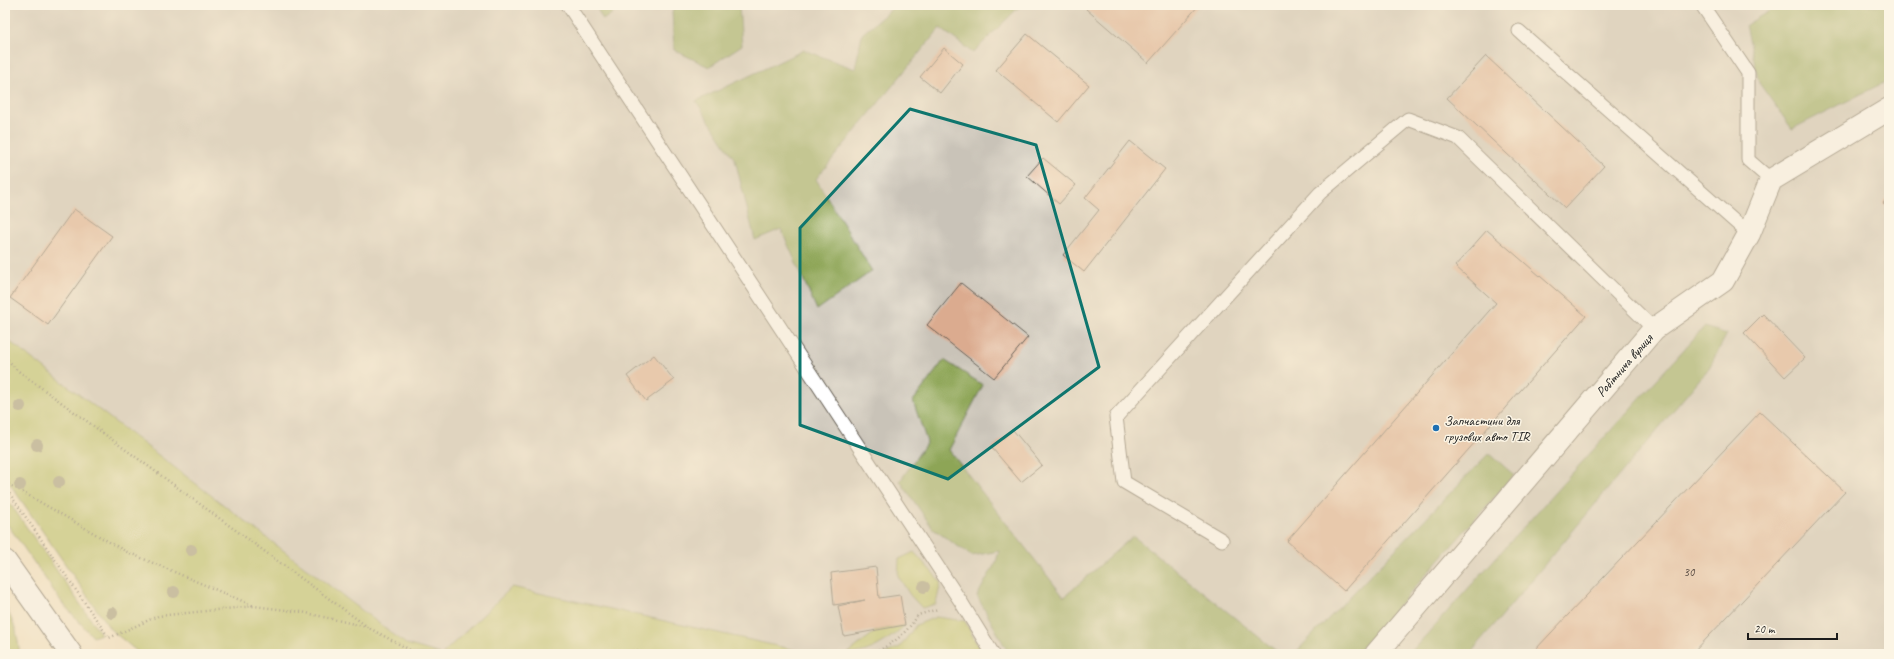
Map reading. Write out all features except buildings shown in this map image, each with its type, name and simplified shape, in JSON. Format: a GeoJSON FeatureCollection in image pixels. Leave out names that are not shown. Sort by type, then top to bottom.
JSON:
{"type":"FeatureCollection","features":[{"type":"Feature","properties":{"kind":"street"},"geometry":{"type":"LineString","coordinates":[[1771,180],[1889,108]]}},
{"type":"Feature","properties":{"kind":"street","name":"Робітнича вулиця"},"geometry":{"type":"LineString","coordinates":[[1376,654],[1654,329],[1723,281],[1749,234],[1771,180]]}},
{"type":"Feature","properties":{"kind":"street"},"geometry":{"type":"LineString","coordinates":[[5,561],[71,654]]}},
{"type":"Feature","properties":{"kind":"lane"},"geometry":{"type":"LineString","coordinates":[[568,5],[994,654]]}},
{"type":"Feature","properties":{"kind":"lane"},"geometry":{"type":"LineString","coordinates":[[1702,5],[1748,73],[1748,160],[1771,180]]}},
{"type":"Feature","properties":{"kind":"lane"},"geometry":{"type":"LineString","coordinates":[[1519,31],[1749,234]]}},
{"type":"Feature","properties":{"kind":"lane"},"geometry":{"type":"LineString","coordinates":[[1222,540],[1124,482],[1116,417],[1320,193],[1408,119],[1458,138],[1654,329]]}},
{"type":"Feature","properties":{"kind":"path"},"geometry":{"type":"LineString","coordinates":[[5,357],[18,370],[367,627],[412,651],[422,654]]}},
{"type":"Feature","properties":{"kind":"path"},"geometry":{"type":"LineString","coordinates":[[5,482],[125,551],[254,606]]}},
{"type":"Feature","properties":{"kind":"path"},"geometry":{"type":"LineString","coordinates":[[5,486],[109,638],[158,616],[254,606],[302,612],[367,627]]}},
{"type":"Feature","properties":{"kind":"path"},"geometry":{"type":"LineString","coordinates":[[871,654],[891,645],[909,629],[918,615],[961,602]]}},
{"type":"Feature","properties":{"kind":"path"},"geometry":{"type":"LineString","coordinates":[[597,654],[634,651],[658,654]]}},
{"type":"Feature","properties":{"kind":"highlighted area"},"geometry":{"type":"Polygon","coordinates":[[[910,109],[1036,145],[1099,367],[948,479],[800,425],[800,228],[910,109]]]}},
{"type":"Feature","properties":{"kind":"shaded area"},"geometry":{"type":"Polygon","coordinates":[[[5,5],[1889,5],[1889,654],[298,654],[5,346],[5,5]]]}},
{"type":"Feature","properties":{"kind":"green space"},"geometry":{"type":"Polygon","coordinates":[[[595,5],[624,5],[603,20],[595,5]]]}},
{"type":"Feature","properties":{"kind":"green space"},"geometry":{"type":"Polygon","coordinates":[[[680,5],[739,6],[742,45],[709,67],[674,50],[672,11],[680,5]]]}},
{"type":"Feature","properties":{"kind":"green space"},"geometry":{"type":"Polygon","coordinates":[[[896,5],[1021,5],[973,53],[940,28],[816,179],[872,271],[817,310],[781,229],[755,240],[735,160],[696,101],[804,50],[855,69],[862,34],[896,5]]]}},
{"type":"Feature","properties":{"kind":"green space"},"geometry":{"type":"Polygon","coordinates":[[[1779,5],[1889,5],[1889,78],[1885,82],[1792,129],[1759,83],[1746,25],[1779,5]]]}},
{"type":"Feature","properties":{"kind":"green space"},"geometry":{"type":"Polygon","coordinates":[[[1704,327],[1727,334],[1709,368],[1470,654],[1409,654],[1704,327]]]}},
{"type":"Feature","properties":{"kind":"green space"},"geometry":{"type":"Polygon","coordinates":[[[5,338],[406,644],[441,654],[140,654],[110,629],[5,477],[5,338]]]}},
{"type":"Feature","properties":{"kind":"green space"},"geometry":{"type":"Polygon","coordinates":[[[944,360],[983,385],[949,450],[1064,597],[1133,536],[1280,654],[1009,654],[977,596],[996,562],[999,551],[972,556],[933,529],[900,481],[927,442],[913,401],[944,360]]]}},
{"type":"Feature","properties":{"kind":"green space"},"geometry":{"type":"Polygon","coordinates":[[[1489,453],[1514,475],[1356,654],[1294,654],[1489,453]]]}},
{"type":"Feature","properties":{"kind":"green space"},"geometry":{"type":"Polygon","coordinates":[[[5,496],[101,634],[93,637],[63,604],[5,521],[5,496]]]}},
{"type":"Feature","properties":{"kind":"green space"},"geometry":{"type":"Polygon","coordinates":[[[914,552],[941,582],[936,604],[922,608],[910,595],[898,576],[899,559],[914,552]]]}},
{"type":"Feature","properties":{"kind":"green space"},"geometry":{"type":"Polygon","coordinates":[[[512,587],[813,654],[442,654],[512,587]]]}},
{"type":"Feature","properties":{"kind":"green space"},"geometry":{"type":"Polygon","coordinates":[[[5,604],[16,630],[20,654],[5,654],[5,604]]]}},
{"type":"Feature","properties":{"kind":"green space"},"geometry":{"type":"Polygon","coordinates":[[[936,617],[965,621],[982,654],[884,654],[900,647],[916,625],[936,617]]]}},
{"type":"Feature","properties":{"kind":"green space"},"geometry":{"type":"Polygon","coordinates":[[[905,625],[886,641],[871,649],[864,652],[847,654],[876,631],[905,625]]]}},
{"type":"Feature","properties":{"kind":"place","name":"Запчастини для грузових авто TIR"},"geometry":{"type":"Point","coordinates":[1436,428]}}]}
